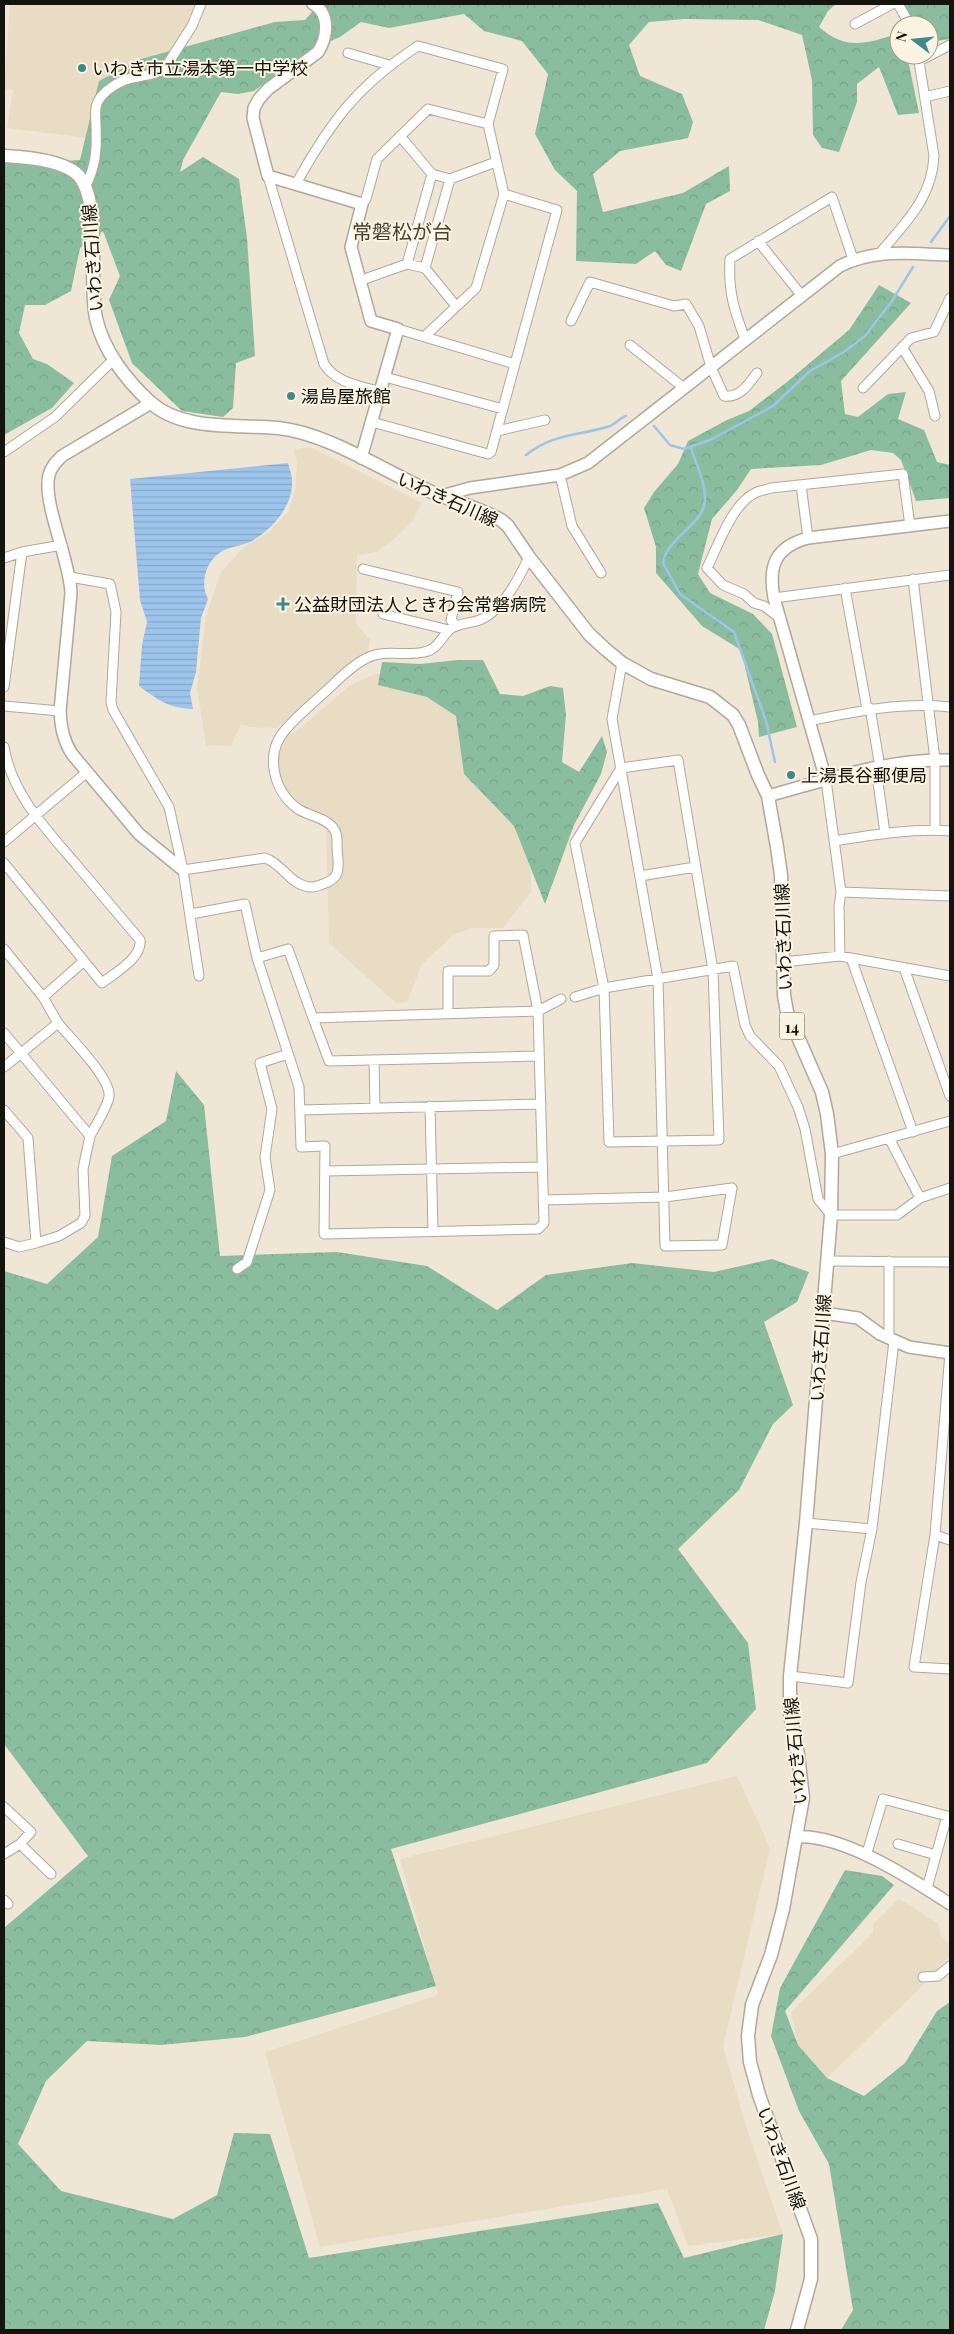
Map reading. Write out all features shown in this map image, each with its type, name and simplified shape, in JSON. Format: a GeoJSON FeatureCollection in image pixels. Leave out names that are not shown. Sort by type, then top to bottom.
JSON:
{"type":"FeatureCollection","features":[{"type":"Feature","properties":{"kind":"main road","name":"いわき石川線"},"geometry":{"type":"LineString","coordinates":[[4,156],[47,161],[69,169],[79,176],[85,187],[92,226],[93,290],[100,333],[113,360],[151,403],[178,418],[194,422],[276,428],[302,432],[324,440],[441,496],[501,520],[508,526],[529,557],[589,634],[622,663],[651,678],[698,692],[721,704],[739,725],[768,796],[781,875],[783,962],[787,1012],[822,1092],[832,1154],[830,1216],[823,1313],[806,1523],[790,1676],[790,1714],[798,1754],[803,1798],[783,1909],[771,1955],[752,2005],[748,2036],[750,2062],[759,2095],[811,2239],[811,2279],[797,2330]]}},
{"type":"Feature","properties":{"kind":"street"},"geometry":{"type":"LineString","coordinates":[[85,187],[93,172],[97,147],[96,107],[100,98],[117,83],[134,76],[160,72],[165,68],[192,26],[201,4]]}},
{"type":"Feature","properties":{"kind":"street"},"geometry":{"type":"LineString","coordinates":[[313,4],[323,14],[326,25],[324,44],[318,52],[268,89],[259,98],[254,108],[253,118],[268,176],[324,364],[330,374],[339,379],[381,392]]}},
{"type":"Feature","properties":{"kind":"street"},"geometry":{"type":"LineString","coordinates":[[855,24],[892,4]]}},
{"type":"Feature","properties":{"kind":"street"},"geometry":{"type":"LineString","coordinates":[[898,4],[904,15]]}},
{"type":"Feature","properties":{"kind":"street"},"geometry":{"type":"LineString","coordinates":[[296,184],[334,122],[350,100],[389,65],[418,46],[503,69],[488,124],[504,194],[476,288],[425,336]]}},
{"type":"Feature","properties":{"kind":"street"},"geometry":{"type":"LineString","coordinates":[[348,53],[389,65]]}},
{"type":"Feature","properties":{"kind":"street"},"geometry":{"type":"LineString","coordinates":[[880,253],[923,199],[933,173],[934,156],[920,65]]}},
{"type":"Feature","properties":{"kind":"street"},"geometry":{"type":"LineString","coordinates":[[925,97],[950,91]]}},
{"type":"Feature","properties":{"kind":"street"},"geometry":{"type":"LineString","coordinates":[[488,124],[428,109],[377,159],[350,247],[370,321],[515,364]]}},
{"type":"Feature","properties":{"kind":"street"},"geometry":{"type":"LineString","coordinates":[[400,136],[432,174],[450,179],[496,162]]}},
{"type":"Feature","properties":{"kind":"street"},"geometry":{"type":"LineString","coordinates":[[407,264],[432,174]]}},
{"type":"Feature","properties":{"kind":"street"},"geometry":{"type":"LineString","coordinates":[[268,176],[362,204]]}},
{"type":"Feature","properties":{"kind":"street"},"geometry":{"type":"LineString","coordinates":[[425,268],[450,179]]}},
{"type":"Feature","properties":{"kind":"street"},"geometry":{"type":"LineString","coordinates":[[372,422],[488,454],[491,452],[557,210],[504,194]]}},
{"type":"Feature","properties":{"kind":"street"},"geometry":{"type":"LineString","coordinates":[[746,339],[732,307],[729,275],[730,258],[832,197],[853,260]]}},
{"type":"Feature","properties":{"kind":"street"},"geometry":{"type":"LineString","coordinates":[[758,241],[802,296]]}},
{"type":"Feature","properties":{"kind":"street"},"geometry":{"type":"LineString","coordinates":[[441,496],[470,488],[560,475],[588,462],[840,266],[853,260],[880,253],[950,255]]}},
{"type":"Feature","properties":{"kind":"street"},"geometry":{"type":"LineString","coordinates":[[359,281],[407,264],[425,268],[456,306]]}},
{"type":"Feature","properties":{"kind":"street"},"geometry":{"type":"LineString","coordinates":[[571,320],[590,282],[674,306],[686,304],[699,326],[710,367],[721,393],[729,397],[736,396],[744,390],[757,373]]}},
{"type":"Feature","properties":{"kind":"street"},"geometry":{"type":"LineString","coordinates":[[862,388],[914,336],[934,332],[950,298]]}},
{"type":"Feature","properties":{"kind":"street"},"geometry":{"type":"LineString","coordinates":[[361,458],[398,329]]}},
{"type":"Feature","properties":{"kind":"street"},"geometry":{"type":"LineString","coordinates":[[630,345],[684,388]]}},
{"type":"Feature","properties":{"kind":"street"},"geometry":{"type":"LineString","coordinates":[[902,347],[929,392],[935,416]]}},
{"type":"Feature","properties":{"kind":"street"},"geometry":{"type":"LineString","coordinates":[[4,452],[55,416],[113,360]]}},
{"type":"Feature","properties":{"kind":"street"},"geometry":{"type":"LineString","coordinates":[[385,377],[503,409]]}},
{"type":"Feature","properties":{"kind":"street"},"geometry":{"type":"LineString","coordinates":[[151,403],[62,456],[49,473],[49,497],[70,577],[71,608],[60,711],[65,742],[87,772],[139,834],[183,870],[265,858],[271,860],[293,880],[306,886],[312,887],[332,881],[338,872],[334,827],[300,810],[282,792],[273,763],[278,740],[289,725],[352,667],[364,659],[388,652],[425,652],[439,642],[452,628]]}},
{"type":"Feature","properties":{"kind":"street"},"geometry":{"type":"LineString","coordinates":[[497,431],[545,420]]}},
{"type":"Feature","properties":{"kind":"street"},"geometry":{"type":"LineString","coordinates":[[780,618],[764,606],[754,603],[744,594],[723,585],[707,568],[735,511],[755,492],[771,488],[903,474],[910,526]]}},
{"type":"Feature","properties":{"kind":"street"},"geometry":{"type":"LineString","coordinates":[[560,475],[572,526],[601,573]]}},
{"type":"Feature","properties":{"kind":"street"},"geometry":{"type":"LineString","coordinates":[[802,485],[808,538]]}},
{"type":"Feature","properties":{"kind":"street"},"geometry":{"type":"LineString","coordinates":[[840,956],[839,907],[841,892],[826,780],[774,598],[771,581],[777,558],[794,542],[808,538],[950,521]]}},
{"type":"Feature","properties":{"kind":"street"},"geometry":{"type":"LineString","coordinates":[[4,558],[22,552],[62,545]]}},
{"type":"Feature","properties":{"kind":"street"},"geometry":{"type":"LineString","coordinates":[[4,687],[22,552]]}},
{"type":"Feature","properties":{"kind":"street"},"geometry":{"type":"LineString","coordinates":[[383,614],[452,628],[485,618],[500,604],[529,557]]}},
{"type":"Feature","properties":{"kind":"street"},"geometry":{"type":"LineString","coordinates":[[363,569],[458,592],[451,620],[452,628]]}},
{"type":"Feature","properties":{"kind":"street"},"geometry":{"type":"LineString","coordinates":[[774,598],[950,575]]}},
{"type":"Feature","properties":{"kind":"street"},"geometry":{"type":"LineString","coordinates":[[70,577],[110,584],[116,612],[111,702],[113,710],[168,807],[183,870],[199,976]]}},
{"type":"Feature","properties":{"kind":"street"},"geometry":{"type":"LineString","coordinates":[[914,579],[935,760],[935,830]]}},
{"type":"Feature","properties":{"kind":"street"},"geometry":{"type":"LineString","coordinates":[[845,588],[878,768],[885,833]]}},
{"type":"Feature","properties":{"kind":"street"},"geometry":{"type":"LineString","coordinates":[[543,1200],[665,1197],[732,1188],[722,1245],[665,1246],[665,1197],[658,979],[612,719],[622,663]]}},
{"type":"Feature","properties":{"kind":"street"},"geometry":{"type":"LineString","coordinates":[[810,721],[868,708],[929,704],[950,707]]}},
{"type":"Feature","properties":{"kind":"street"},"geometry":{"type":"LineString","coordinates":[[4,706],[60,711]]}},
{"type":"Feature","properties":{"kind":"street"},"geometry":{"type":"LineString","coordinates":[[4,747],[7,766],[19,791],[35,816],[140,940],[141,947],[136,955],[102,983],[4,862]]}},
{"type":"Feature","properties":{"kind":"street"},"geometry":{"type":"LineString","coordinates":[[678,760],[713,970],[719,1140],[609,1142],[604,988],[575,843],[621,768],[678,760]]}},
{"type":"Feature","properties":{"kind":"street"},"geometry":{"type":"LineString","coordinates":[[768,796],[878,768],[935,760],[950,760]]}},
{"type":"Feature","properties":{"kind":"street"},"geometry":{"type":"LineString","coordinates":[[4,842],[87,772]]}},
{"type":"Feature","properties":{"kind":"street"},"geometry":{"type":"LineString","coordinates":[[834,841],[885,833],[950,831]]}},
{"type":"Feature","properties":{"kind":"street"},"geometry":{"type":"LineString","coordinates":[[640,876],[695,867]]}},
{"type":"Feature","properties":{"kind":"street"},"geometry":{"type":"LineString","coordinates":[[841,892],[950,896]]}},
{"type":"Feature","properties":{"kind":"street"},"geometry":{"type":"LineString","coordinates":[[191,914],[245,904],[257,958],[300,1087],[301,1147],[325,1146],[324,1234],[538,1229],[544,1224],[538,1011],[523,935],[494,936],[494,965],[489,971],[448,971],[448,1013]]}},
{"type":"Feature","properties":{"kind":"street"},"geometry":{"type":"LineString","coordinates":[[4,949],[43,996],[58,1023],[101,1074],[108,1087],[109,1097],[90,1136],[83,1169],[85,1216],[81,1223],[59,1236],[36,1243],[19,1246],[4,1242]]}},
{"type":"Feature","properties":{"kind":"street"},"geometry":{"type":"LineString","coordinates":[[257,958],[288,949],[329,1061],[539,1056]]}},
{"type":"Feature","properties":{"kind":"street"},"geometry":{"type":"LineString","coordinates":[[783,962],[840,956],[950,976]]}},
{"type":"Feature","properties":{"kind":"street"},"geometry":{"type":"LineString","coordinates":[[851,958],[913,1132]]}},
{"type":"Feature","properties":{"kind":"street"},"geometry":{"type":"LineString","coordinates":[[43,996],[84,961]]}},
{"type":"Feature","properties":{"kind":"street"},"geometry":{"type":"LineString","coordinates":[[575,997],[604,988],[733,966],[745,1025],[750,1036],[779,1066],[798,1107],[805,1129],[818,1200],[830,1216],[897,1215],[920,1198],[950,1188]]}},
{"type":"Feature","properties":{"kind":"street"},"geometry":{"type":"LineString","coordinates":[[904,968],[950,1096]]}},
{"type":"Feature","properties":{"kind":"street"},"geometry":{"type":"LineString","coordinates":[[313,1018],[538,1011],[561,999]]}},
{"type":"Feature","properties":{"kind":"street"},"geometry":{"type":"LineString","coordinates":[[4,1067],[58,1023]]}},
{"type":"Feature","properties":{"kind":"street"},"geometry":{"type":"LineString","coordinates":[[4,1033],[90,1136]]}},
{"type":"Feature","properties":{"kind":"street"},"geometry":{"type":"LineString","coordinates":[[238,1269],[247,1262],[270,1190],[265,1157],[272,1109],[260,1063],[288,1054]]}},
{"type":"Feature","properties":{"kind":"street"},"geometry":{"type":"LineString","coordinates":[[374,1060],[375,1108]]}},
{"type":"Feature","properties":{"kind":"street"},"geometry":{"type":"LineString","coordinates":[[300,1110],[541,1104]]}},
{"type":"Feature","properties":{"kind":"street"},"geometry":{"type":"LineString","coordinates":[[430,1106],[433,1231]]}},
{"type":"Feature","properties":{"kind":"street"},"geometry":{"type":"LineString","coordinates":[[4,1110],[28,1138],[36,1243]]}},
{"type":"Feature","properties":{"kind":"street"},"geometry":{"type":"LineString","coordinates":[[832,1154],[950,1121]]}},
{"type":"Feature","properties":{"kind":"street"},"geometry":{"type":"LineString","coordinates":[[889,1138],[920,1198]]}},
{"type":"Feature","properties":{"kind":"street"},"geometry":{"type":"LineString","coordinates":[[325,1171],[542,1167]]}},
{"type":"Feature","properties":{"kind":"street"},"geometry":{"type":"LineString","coordinates":[[827,1261],[950,1262]]}},
{"type":"Feature","properties":{"kind":"street"},"geometry":{"type":"LineString","coordinates":[[790,1676],[848,1683],[861,1582],[872,1529],[891,1339],[889,1261]]}},
{"type":"Feature","properties":{"kind":"street"},"geometry":{"type":"LineString","coordinates":[[823,1313],[858,1318],[872,1329],[891,1339],[921,1350],[950,1353],[935,1535],[914,1667],[950,1669]]}},
{"type":"Feature","properties":{"kind":"street"},"geometry":{"type":"LineString","coordinates":[[806,1523],[872,1529]]}},
{"type":"Feature","properties":{"kind":"street"},"geometry":{"type":"LineString","coordinates":[[935,1535],[950,1540]]}},
{"type":"Feature","properties":{"kind":"street"},"geometry":{"type":"LineString","coordinates":[[866,1856],[883,1799],[947,1816],[927,1888]]}},
{"type":"Feature","properties":{"kind":"street"},"geometry":{"type":"LineString","coordinates":[[4,1807],[31,1832],[20,1844],[4,1854]]}},
{"type":"Feature","properties":{"kind":"street"},"geometry":{"type":"LineString","coordinates":[[797,1837],[810,1836],[866,1856],[898,1871],[950,1904]]}},
{"type":"Feature","properties":{"kind":"street"},"geometry":{"type":"LineString","coordinates":[[20,1844],[50,1874]]}},
{"type":"Feature","properties":{"kind":"street"},"geometry":{"type":"LineString","coordinates":[[898,1844],[936,1855]]}},
{"type":"Feature","properties":{"kind":"street"},"geometry":{"type":"LineString","coordinates":[[923,1977],[938,1976],[950,1966]]}},
{"type":"Feature","properties":{"kind":"shaded area","name":"いわき市立湯本第一中学校"},"geometry":{"type":"Polygon","coordinates":[[[10,4],[200,4],[188,28],[163,65],[88,138],[7,128],[13,90],[4,88],[10,4]]]}},
{"type":"Feature","properties":{"kind":"shaded area","name":"公益財団法人ときわ会常磐病院"},"geometry":{"type":"Polygon","coordinates":[[[310,447],[422,503],[413,520],[395,538],[376,552],[357,555],[356,624],[370,640],[368,651],[277,728],[250,727],[241,724],[231,746],[206,745],[197,688],[206,616],[221,572],[243,548],[268,533],[288,512],[295,492],[297,463],[294,449],[310,447]]]}},
{"type":"Feature","properties":{"kind":"shaded area"},"geometry":{"type":"Polygon","coordinates":[[[405,673],[452,695],[530,827],[531,892],[503,928],[471,928],[453,935],[422,964],[407,1002],[396,1003],[329,943],[326,825],[299,806],[281,789],[274,758],[277,739],[297,731],[349,686],[375,674],[405,673]]]}},
{"type":"Feature","properties":{"kind":"shaded area"},"geometry":{"type":"Polygon","coordinates":[[[737,1776],[770,1848],[723,2046],[746,2126],[783,2234],[688,2246],[667,2189],[320,2247],[265,2052],[438,1995],[400,1859],[737,1776]]]}},
{"type":"Feature","properties":{"kind":"shaded area"},"geometry":{"type":"Polygon","coordinates":[[[899,1899],[938,1923],[941,1935],[950,1947],[950,1956],[934,1974],[923,1973],[923,1985],[827,2078],[798,2045],[791,2012],[873,1933],[873,1924],[899,1899]]]}},
{"type":"Feature","properties":{"kind":"green space"},"geometry":{"type":"Polygon","coordinates":[[[319,4],[836,4],[828,11],[819,27],[837,39],[846,42],[873,41],[889,36],[889,65],[909,65],[919,113],[898,115],[879,67],[857,84],[857,102],[839,152],[822,148],[813,135],[812,80],[802,35],[758,20],[684,19],[649,22],[629,45],[640,76],[682,94],[693,122],[688,138],[620,151],[593,174],[603,212],[683,193],[729,166],[730,191],[706,204],[681,271],[666,265],[655,251],[636,264],[576,261],[577,191],[555,170],[535,134],[548,74],[522,41],[484,31],[464,14],[389,28],[361,22],[340,37],[310,50],[254,91],[238,94],[221,92],[183,160],[180,172],[203,157],[239,179],[247,238],[255,356],[236,363],[233,408],[223,417],[182,411],[132,363],[109,300],[120,276],[103,231],[80,248],[71,291],[45,305],[25,305],[19,333],[33,359],[47,364],[74,383],[52,408],[4,435],[4,163],[80,160],[99,81],[141,59],[275,22],[305,20],[319,4]]]}},
{"type":"Feature","properties":{"kind":"green space"},"geometry":{"type":"Polygon","coordinates":[[[901,4],[950,4],[950,39],[939,41],[939,15],[905,15],[901,4]]]}},
{"type":"Feature","properties":{"kind":"green space"},"geometry":{"type":"Polygon","coordinates":[[[879,285],[911,303],[841,381],[845,414],[858,417],[888,394],[906,392],[898,419],[924,430],[937,462],[950,465],[950,498],[916,501],[901,460],[893,453],[871,450],[821,465],[751,469],[737,490],[712,519],[698,574],[710,593],[753,614],[772,634],[797,727],[759,737],[758,722],[741,650],[702,626],[656,573],[656,547],[644,508],[654,492],[678,464],[688,441],[727,420],[749,411],[787,382],[849,330],[879,285]]]}},
{"type":"Feature","properties":{"kind":"green space"},"geometry":{"type":"Polygon","coordinates":[[[458,660],[483,660],[500,694],[523,696],[550,686],[563,688],[566,715],[562,762],[579,772],[602,736],[607,752],[601,774],[574,825],[545,904],[514,826],[464,774],[456,716],[427,697],[378,685],[382,662],[420,664],[458,660]]]}},
{"type":"Feature","properties":{"kind":"green space"},"geometry":{"type":"Polygon","coordinates":[[[176,1071],[204,1105],[220,1256],[337,1252],[427,1266],[497,1310],[546,1275],[632,1263],[714,1272],[772,1259],[809,1272],[797,1302],[764,1322],[793,1405],[773,1424],[739,1490],[678,1549],[748,1643],[756,1709],[707,1763],[391,1849],[436,1986],[245,2037],[161,2045],[87,2041],[46,2081],[18,2144],[61,2191],[173,2219],[217,2195],[234,2133],[270,2134],[309,2258],[658,2203],[684,2258],[783,2234],[775,2291],[764,2330],[4,2330],[4,1928],[88,1856],[4,1744],[4,1271],[47,1284],[98,1237],[112,1156],[166,1121],[176,1071]]]}},
{"type":"Feature","properties":{"kind":"green space"},"geometry":{"type":"Polygon","coordinates":[[[845,1870],[882,1876],[894,1885],[785,2011],[798,2045],[827,2078],[864,2096],[905,2063],[937,2011],[950,2002],[950,2330],[841,2330],[853,2310],[829,2164],[799,2111],[771,2036],[780,1988],[845,1870]]]}},
{"type":"Feature","properties":{"kind":"water"},"geometry":{"type":"Polygon","coordinates":[[[288,463],[292,485],[291,494],[284,511],[258,537],[250,542],[222,551],[214,558],[207,569],[204,587],[208,599],[201,618],[196,672],[190,693],[193,709],[177,707],[164,702],[139,686],[142,645],[147,622],[140,600],[130,479],[288,463]]]}},
{"type":"Feature","properties":{"kind":"waterway"},"geometry":{"type":"LineString","coordinates":[[931,242],[950,216]]}},
{"type":"Feature","properties":{"kind":"waterway"},"geometry":{"type":"LineString","coordinates":[[654,426],[670,445],[684,449],[710,440],[773,406],[810,371],[844,352],[865,336],[892,301],[913,267]]}},
{"type":"Feature","properties":{"kind":"waterway"},"geometry":{"type":"LineString","coordinates":[[526,455],[556,439],[610,426],[626,416]]}},
{"type":"Feature","properties":{"kind":"waterway"},"geometry":{"type":"LineString","coordinates":[[691,448],[704,487],[705,500],[703,509],[699,517],[671,546],[663,563],[680,594],[734,632],[766,721],[775,762]]}},
{"type":"Feature","properties":{"kind":"place","name":"いわき市立湯本第一中学校"},"geometry":{"type":"Point","coordinates":[82,68]}},
{"type":"Feature","properties":{"kind":"place","name":"湯島屋旅館"},"geometry":{"type":"Point","coordinates":[291,396]}},
{"type":"Feature","properties":{"kind":"place","name":"公益財団法人ときわ会常磐病院"},"geometry":{"type":"Point","coordinates":[283,604]}},
{"type":"Feature","properties":{"kind":"place","name":"上湯長谷郵便局"},"geometry":{"type":"Point","coordinates":[791,775]}},
{"type":"Feature","properties":{"kind":"district","name":"常磐松が台"},"geometry":{"type":"Point","coordinates":[402,230]}}]}
